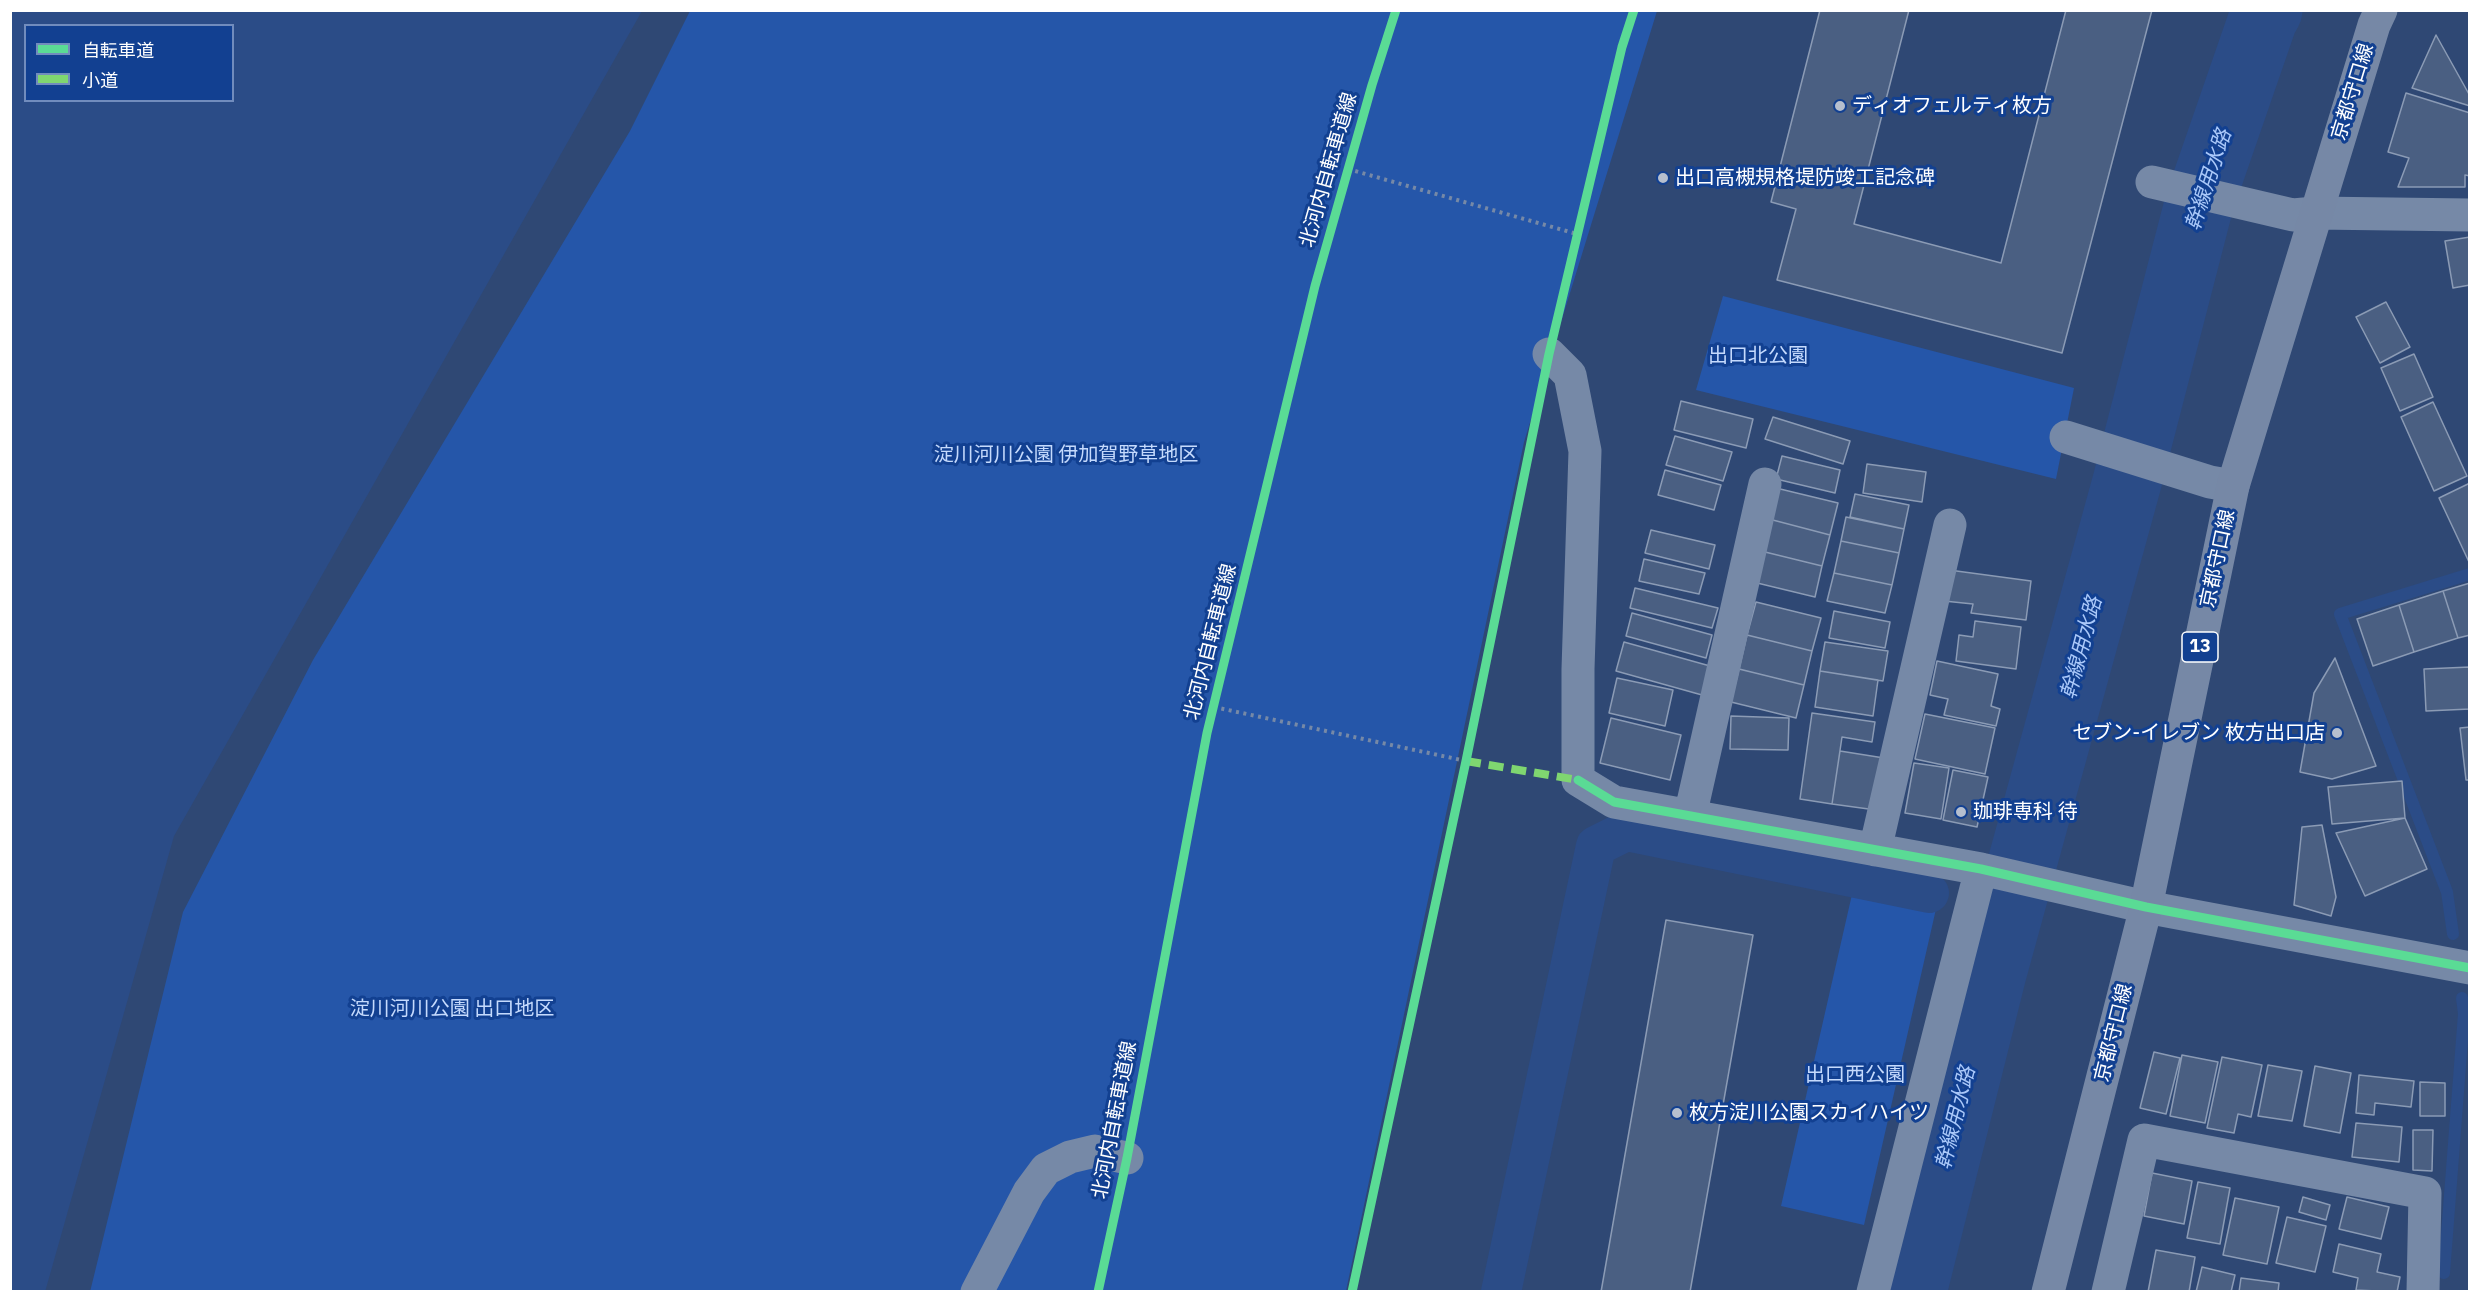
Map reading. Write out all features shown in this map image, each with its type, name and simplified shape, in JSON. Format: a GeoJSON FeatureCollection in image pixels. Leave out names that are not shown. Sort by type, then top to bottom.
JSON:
{"type":"FeatureCollection","features":[{"type":"Feature","properties":{"kind":"main road","name":"京都守口線"},"geometry":{"type":"LineString","coordinates":[[2048,1292],[2146,907],[2222,484],[2304,214],[2381,10]]}},
{"type":"Feature","properties":{"kind":"street"},"geometry":{"type":"LineString","coordinates":[[2152,182],[2304,214],[2469,215]]}},
{"type":"Feature","properties":{"kind":"street"},"geometry":{"type":"LineString","coordinates":[[1550,354],[1570,375],[1585,451],[1578,669],[1578,780],[1614,802],[1981,869],[2146,907],[2469,968]]}},
{"type":"Feature","properties":{"kind":"street"},"geometry":{"type":"LineString","coordinates":[[2066,437],[2222,484]]}},
{"type":"Feature","properties":{"kind":"street"},"geometry":{"type":"LineString","coordinates":[[1690,816],[1765,484]]}},
{"type":"Feature","properties":{"kind":"street"},"geometry":{"type":"LineString","coordinates":[[1875,850],[1950,525]]}},
{"type":"Feature","properties":{"kind":"street"},"geometry":{"type":"LineString","coordinates":[[1873,1292],[1981,869]]}},
{"type":"Feature","properties":{"kind":"street"},"geometry":{"type":"LineString","coordinates":[[2108,1292],[2144,1140],[2425,1193],[2423,1292]]}},
{"type":"Feature","properties":{"kind":"street"},"geometry":{"type":"LineString","coordinates":[[977,1292],[1029,1192],[1046,1169],[1070,1157],[1095,1151],[1127,1158]]}},
{"type":"Feature","properties":{"kind":"path"},"geometry":{"type":"LineString","coordinates":[[1348,170],[1577,234]]}},
{"type":"Feature","properties":{"kind":"path"},"geometry":{"type":"LineString","coordinates":[[1575,245],[1580,224]]}},
{"type":"Feature","properties":{"kind":"path"},"geometry":{"type":"LineString","coordinates":[[1213,712],[1466,761]]}},
{"type":"Feature","properties":{"kind":"path"},"geometry":{"type":"LineString","coordinates":[[1463,773],[1468,750]]}},
{"type":"Feature","properties":{"kind":"green space","name":"淀川河川公園 伊加賀野草地区"},"geometry":{"type":"Polygon","coordinates":[[[690,11],[1657,11],[1524,442],[1346,1291],[90,1292],[183,912],[313,660],[630,131],[690,11]]]}},
{"type":"Feature","properties":{"kind":"green space","name":"出口北公園"},"geometry":{"type":"Polygon","coordinates":[[[1723,296],[2074,388],[2056,479],[1696,390],[1723,296]]]}},
{"type":"Feature","properties":{"kind":"green space","name":"出口西公園"},"geometry":{"type":"Polygon","coordinates":[[[1853,890],[1936,909],[1864,1225],[1781,1206],[1853,890]]]}},
{"type":"Feature","properties":{"kind":"shaded area"},"geometry":{"type":"Polygon","coordinates":[[[10,11],[642,11],[174,836],[45,1292],[10,1291],[10,11]]]}},
{"type":"Feature","properties":{"kind":"building","name":"ディオフェルティ枚方"},"geometry":{"type":"Polygon","coordinates":[[[1820,10],[1909,10],[1854,224],[2001,263],[2066,10],[2152,10],[2062,353],[1777,280],[1796,209],[1771,202],[1820,10]]]}},
{"type":"Feature","properties":{"kind":"building"},"geometry":{"type":"Polygon","coordinates":[[[2436,35],[2470,96],[2470,106],[2412,88],[2436,35]]]}},
{"type":"Feature","properties":{"kind":"building"},"geometry":{"type":"Polygon","coordinates":[[[2406,93],[2470,113],[2470,176],[2465,175],[2465,187],[2398,187],[2409,158],[2388,152],[2406,93]]]}},
{"type":"Feature","properties":{"kind":"building"},"geometry":{"type":"Polygon","coordinates":[[[2470,237],[2470,285],[2453,288],[2445,241],[2470,237]]]}},
{"type":"Feature","properties":{"kind":"building"},"geometry":{"type":"Polygon","coordinates":[[[2386,302],[2410,347],[2380,363],[2356,317],[2386,302]]]}},
{"type":"Feature","properties":{"kind":"building"},"geometry":{"type":"Polygon","coordinates":[[[2414,354],[2433,397],[2400,411],[2381,368],[2414,354]]]}},
{"type":"Feature","properties":{"kind":"building"},"geometry":{"type":"Polygon","coordinates":[[[1681,401],[1753,419],[1746,448],[1674,430],[1681,401]]]}},
{"type":"Feature","properties":{"kind":"building"},"geometry":{"type":"Polygon","coordinates":[[[2433,402],[2467,476],[2434,491],[2401,417],[2433,402]]]}},
{"type":"Feature","properties":{"kind":"building"},"geometry":{"type":"Polygon","coordinates":[[[1773,417],[1850,441],[1843,464],[1765,439],[1773,417]]]}},
{"type":"Feature","properties":{"kind":"building"},"geometry":{"type":"Polygon","coordinates":[[[1675,436],[1732,452],[1723,481],[1666,465],[1675,436]]]}},
{"type":"Feature","properties":{"kind":"building"},"geometry":{"type":"Polygon","coordinates":[[[1782,456],[1840,470],[1835,493],[1776,479],[1782,456]]]}},
{"type":"Feature","properties":{"kind":"building"},"geometry":{"type":"Polygon","coordinates":[[[1867,464],[1926,472],[1922,502],[1863,493],[1867,464]]]}},
{"type":"Feature","properties":{"kind":"building"},"geometry":{"type":"Polygon","coordinates":[[[1665,470],[1721,485],[1714,510],[1658,495],[1665,470]]]}},
{"type":"Feature","properties":{"kind":"building"},"geometry":{"type":"Polygon","coordinates":[[[2470,483],[2470,562],[2469,562],[2439,498],[2470,483]]]}},
{"type":"Feature","properties":{"kind":"building"},"geometry":{"type":"Polygon","coordinates":[[[1776,488],[1838,503],[1830,535],[1769,519],[1776,488]]]}},
{"type":"Feature","properties":{"kind":"building"},"geometry":{"type":"Polygon","coordinates":[[[1855,494],[1909,505],[1904,529],[1850,517],[1855,494]]]}},
{"type":"Feature","properties":{"kind":"building"},"geometry":{"type":"Polygon","coordinates":[[[1846,517],[1904,529],[1899,553],[1841,541],[1846,517]]]}},
{"type":"Feature","properties":{"kind":"building"},"geometry":{"type":"Polygon","coordinates":[[[1769,519],[1830,535],[1822,566],[1761,551],[1769,519]]]}},
{"type":"Feature","properties":{"kind":"building"},"geometry":{"type":"Polygon","coordinates":[[[1651,530],[1715,545],[1709,569],[1645,553],[1651,530]]]}},
{"type":"Feature","properties":{"kind":"building"},"geometry":{"type":"Polygon","coordinates":[[[1841,541],[1899,553],[1892,585],[1834,573],[1841,541]]]}},
{"type":"Feature","properties":{"kind":"building"},"geometry":{"type":"Polygon","coordinates":[[[1761,551],[1822,566],[1815,597],[1753,582],[1761,551]]]}},
{"type":"Feature","properties":{"kind":"building"},"geometry":{"type":"Polygon","coordinates":[[[1644,559],[1705,573],[1699,594],[1639,581],[1644,559]]]}},
{"type":"Feature","properties":{"kind":"building"},"geometry":{"type":"Polygon","coordinates":[[[1949,570],[2031,581],[2026,620],[1971,613],[1973,604],[1944,601],[1949,570]]]}},
{"type":"Feature","properties":{"kind":"building"},"geometry":{"type":"Polygon","coordinates":[[[1834,573],[1892,585],[1885,613],[1827,601],[1834,573]]]}},
{"type":"Feature","properties":{"kind":"building"},"geometry":{"type":"Polygon","coordinates":[[[2470,583],[2470,635],[2458,638],[2443,591],[2470,583]]]}},
{"type":"Feature","properties":{"kind":"building"},"geometry":{"type":"Polygon","coordinates":[[[1635,588],[1718,608],[1712,628],[1630,608],[1635,588]]]}},
{"type":"Feature","properties":{"kind":"building"},"geometry":{"type":"Polygon","coordinates":[[[2443,591],[2458,638],[2414,652],[2399,605],[2443,591]]]}},
{"type":"Feature","properties":{"kind":"building"},"geometry":{"type":"Polygon","coordinates":[[[1756,602],[1821,618],[1812,651],[1747,635],[1756,602]]]}},
{"type":"Feature","properties":{"kind":"building"},"geometry":{"type":"Polygon","coordinates":[[[2399,605],[2414,652],[2373,666],[2357,619],[2399,605]]]}},
{"type":"Feature","properties":{"kind":"building"},"geometry":{"type":"Polygon","coordinates":[[[1834,611],[1890,622],[1885,648],[1829,638],[1834,611]]]}},
{"type":"Feature","properties":{"kind":"building"},"geometry":{"type":"Polygon","coordinates":[[[1632,613],[1712,635],[1706,658],[1626,636],[1632,613]]]}},
{"type":"Feature","properties":{"kind":"building"},"geometry":{"type":"Polygon","coordinates":[[[1975,621],[2021,627],[2016,669],[1956,661],[1959,635],[1973,637],[1975,621]]]}},
{"type":"Feature","properties":{"kind":"building"},"geometry":{"type":"Polygon","coordinates":[[[1747,635],[1812,651],[1804,685],[1739,669],[1747,635]]]}},
{"type":"Feature","properties":{"kind":"building"},"geometry":{"type":"Polygon","coordinates":[[[1624,642],[1710,666],[1702,695],[1616,671],[1624,642]]]}},
{"type":"Feature","properties":{"kind":"building"},"geometry":{"type":"Polygon","coordinates":[[[1825,642],[1888,651],[1883,681],[1820,671],[1825,642]]]}},
{"type":"Feature","properties":{"kind":"building"},"geometry":{"type":"Polygon","coordinates":[[[2335,658],[2376,766],[2332,779],[2300,772],[2314,693],[2335,658]]]}},
{"type":"Feature","properties":{"kind":"building"},"geometry":{"type":"Polygon","coordinates":[[[1937,661],[1998,674],[1991,706],[2000,709],[1996,726],[1944,715],[1948,699],[1930,695],[1937,661]]]}},
{"type":"Feature","properties":{"kind":"building"},"geometry":{"type":"Polygon","coordinates":[[[2470,667],[2470,709],[2426,711],[2424,669],[2470,667]]]}},
{"type":"Feature","properties":{"kind":"building"},"geometry":{"type":"Polygon","coordinates":[[[1739,669],[1804,685],[1796,718],[1731,702],[1739,669]]]}},
{"type":"Feature","properties":{"kind":"building"},"geometry":{"type":"Polygon","coordinates":[[[1820,671],[1878,680],[1873,716],[1815,707],[1820,671]]]}},
{"type":"Feature","properties":{"kind":"building"},"geometry":{"type":"Polygon","coordinates":[[[1617,678],[1673,690],[1665,726],[1609,713],[1617,678]]]}},
{"type":"Feature","properties":{"kind":"building"},"geometry":{"type":"Polygon","coordinates":[[[1812,713],[1875,722],[1872,742],[1842,737],[1832,804],[1800,799],[1812,713]]]}},
{"type":"Feature","properties":{"kind":"building"},"geometry":{"type":"Polygon","coordinates":[[[1925,714],[1995,728],[1985,774],[1915,759],[1925,714]]]}},
{"type":"Feature","properties":{"kind":"building"},"geometry":{"type":"Polygon","coordinates":[[[1731,716],[1789,718],[1788,750],[1730,749],[1731,716]]]}},
{"type":"Feature","properties":{"kind":"building"},"geometry":{"type":"Polygon","coordinates":[[[1611,718],[1681,735],[1670,780],[1600,763],[1611,718]]]}},
{"type":"Feature","properties":{"kind":"building"},"geometry":{"type":"Polygon","coordinates":[[[2470,727],[2470,780],[2466,780],[2460,728],[2470,727]]]}},
{"type":"Feature","properties":{"kind":"building"},"geometry":{"type":"Polygon","coordinates":[[[1840,751],[1884,758],[1876,810],[1832,804],[1840,751]]]}},
{"type":"Feature","properties":{"kind":"building"},"geometry":{"type":"Polygon","coordinates":[[[1914,763],[1949,768],[1941,819],[1905,813],[1914,763]]]}},
{"type":"Feature","properties":{"kind":"building"},"geometry":{"type":"Polygon","coordinates":[[[1953,770],[1988,777],[1977,827],[1943,820],[1953,770]]]}},
{"type":"Feature","properties":{"kind":"building"},"geometry":{"type":"Polygon","coordinates":[[[2402,781],[2405,818],[2332,824],[2328,787],[2402,781]]]}},
{"type":"Feature","properties":{"kind":"building"},"geometry":{"type":"Polygon","coordinates":[[[2405,818],[2427,869],[2365,896],[2336,833],[2405,818]]]}},
{"type":"Feature","properties":{"kind":"building"},"geometry":{"type":"Polygon","coordinates":[[[2322,825],[2336,897],[2331,916],[2294,905],[2302,827],[2322,825]]]}},
{"type":"Feature","properties":{"kind":"building","name":"枚方淀川公園スカイハイツ"},"geometry":{"type":"Polygon","coordinates":[[[1666,920],[1753,935],[1690,1292],[1601,1292],[1666,920]]]}},
{"type":"Feature","properties":{"kind":"building"},"geometry":{"type":"Polygon","coordinates":[[[2154,1052],[2180,1058],[2166,1114],[2140,1108],[2154,1052]]]}},
{"type":"Feature","properties":{"kind":"building"},"geometry":{"type":"Polygon","coordinates":[[[2182,1055],[2218,1062],[2205,1123],[2170,1116],[2182,1055]]]}},
{"type":"Feature","properties":{"kind":"building"},"geometry":{"type":"Polygon","coordinates":[[[2222,1057],[2262,1065],[2251,1117],[2238,1114],[2234,1133],[2207,1128],[2222,1057]]]}},
{"type":"Feature","properties":{"kind":"building"},"geometry":{"type":"Polygon","coordinates":[[[2268,1065],[2302,1071],[2292,1121],[2258,1116],[2268,1065]]]}},
{"type":"Feature","properties":{"kind":"building"},"geometry":{"type":"Polygon","coordinates":[[[2315,1066],[2351,1073],[2340,1133],[2304,1126],[2315,1066]]]}},
{"type":"Feature","properties":{"kind":"building"},"geometry":{"type":"Polygon","coordinates":[[[2359,1075],[2414,1081],[2411,1107],[2375,1103],[2374,1115],[2356,1113],[2359,1075]]]}},
{"type":"Feature","properties":{"kind":"building"},"geometry":{"type":"Polygon","coordinates":[[[2420,1082],[2445,1083],[2445,1116],[2420,1116],[2420,1082]]]}},
{"type":"Feature","properties":{"kind":"building"},"geometry":{"type":"Polygon","coordinates":[[[2356,1123],[2402,1127],[2399,1162],[2352,1157],[2356,1123]]]}},
{"type":"Feature","properties":{"kind":"building"},"geometry":{"type":"Polygon","coordinates":[[[2413,1130],[2433,1130],[2432,1171],[2413,1170],[2413,1130]]]}},
{"type":"Feature","properties":{"kind":"building"},"geometry":{"type":"Polygon","coordinates":[[[2152,1173],[2192,1181],[2184,1224],[2144,1216],[2152,1173]]]}},
{"type":"Feature","properties":{"kind":"building"},"geometry":{"type":"Polygon","coordinates":[[[2198,1182],[2230,1188],[2220,1244],[2187,1238],[2198,1182]]]}},
{"type":"Feature","properties":{"kind":"building"},"geometry":{"type":"Polygon","coordinates":[[[2303,1197],[2330,1205],[2326,1220],[2299,1212],[2303,1197]]]}},
{"type":"Feature","properties":{"kind":"building"},"geometry":{"type":"Polygon","coordinates":[[[2347,1197],[2389,1207],[2381,1239],[2339,1229],[2347,1197]]]}},
{"type":"Feature","properties":{"kind":"building"},"geometry":{"type":"Polygon","coordinates":[[[2235,1198],[2279,1207],[2267,1264],[2223,1255],[2235,1198]]]}},
{"type":"Feature","properties":{"kind":"building"},"geometry":{"type":"Polygon","coordinates":[[[2287,1217],[2326,1226],[2315,1272],[2276,1263],[2287,1217]]]}},
{"type":"Feature","properties":{"kind":"building"},"geometry":{"type":"Polygon","coordinates":[[[2339,1244],[2381,1254],[2377,1272],[2400,1277],[2397,1292],[2356,1290],[2358,1278],[2333,1272],[2339,1244]]]}},
{"type":"Feature","properties":{"kind":"building"},"geometry":{"type":"Polygon","coordinates":[[[2156,1250],[2195,1257],[2189,1292],[2148,1292],[2156,1250]]]}},
{"type":"Feature","properties":{"kind":"building"},"geometry":{"type":"Polygon","coordinates":[[[2202,1267],[2235,1275],[2231,1292],[2196,1292],[2202,1267]]]}},
{"type":"Feature","properties":{"kind":"building"},"geometry":{"type":"Polygon","coordinates":[[[2241,1278],[2279,1283],[2278,1292],[2239,1292],[2241,1278]]]}},
{"type":"Feature","properties":{"kind":"waterway","name":"幹線用水路"},"geometry":{"type":"LineString","coordinates":[[1912,1292],[1992,973],[2127,482],[2199,204],[2268,10]]}},
{"type":"Feature","properties":{"kind":"waterway"},"geometry":{"type":"LineString","coordinates":[[2453,934],[2447,892],[2340,614],[2470,574]]}},
{"type":"Feature","properties":{"kind":"waterway"},"geometry":{"type":"LineString","coordinates":[[1501,1292],[1596,846],[1626,831],[1929,893]]}},
{"type":"Feature","properties":{"kind":"waterway"},"geometry":{"type":"LineString","coordinates":[[1996,910],[2009,911]]}},
{"type":"Feature","properties":{"kind":"waterway"},"geometry":{"type":"LineString","coordinates":[[2444,1273],[2464,1014],[2462,998]]}},
{"type":"Feature","properties":{"kind":"marked path"},"geometry":{"type":"LineString","coordinates":[[1466,761],[1578,780]]}},
{"type":"Feature","properties":{"kind":"cycle path","name":"北河内自転車道線"},"geometry":{"type":"LineString","coordinates":[[1098,1292],[1127,1158],[1207,733],[1315,286],[1372,85],[1396,10]]}},
{"type":"Feature","properties":{"kind":"cycle path"},"geometry":{"type":"LineString","coordinates":[[1352,1292],[1466,761],[1549,354],[1622,47],[1634,10]]}},
{"type":"Feature","properties":{"kind":"cycle path"},"geometry":{"type":"LineString","coordinates":[[1578,780],[1614,802],[1981,869],[2146,907],[2470,968]]}},
{"type":"Feature","properties":{"kind":"place","name":"ディオフェルティ枚方"},"geometry":{"type":"Point","coordinates":[1840,106]}},
{"type":"Feature","properties":{"kind":"place","name":"出口高槻規格堤防竣工記念碑"},"geometry":{"type":"Point","coordinates":[1663,178]}},
{"type":"Feature","properties":{"kind":"place","name":"セブン-イレブン 枚方出口店"},"geometry":{"type":"Point","coordinates":[2337,733]}},
{"type":"Feature","properties":{"kind":"place","name":"珈琲専科 待"},"geometry":{"type":"Point","coordinates":[1961,812]}},
{"type":"Feature","properties":{"kind":"place","name":"枚方淀川公園スカイハイツ"},"geometry":{"type":"Point","coordinates":[1677,1113]}},
{"type":"Feature","properties":{"kind":"park label","name":"淀川河川公園 出口地区"},"geometry":{"type":"Point","coordinates":[452,1009]}}]}
